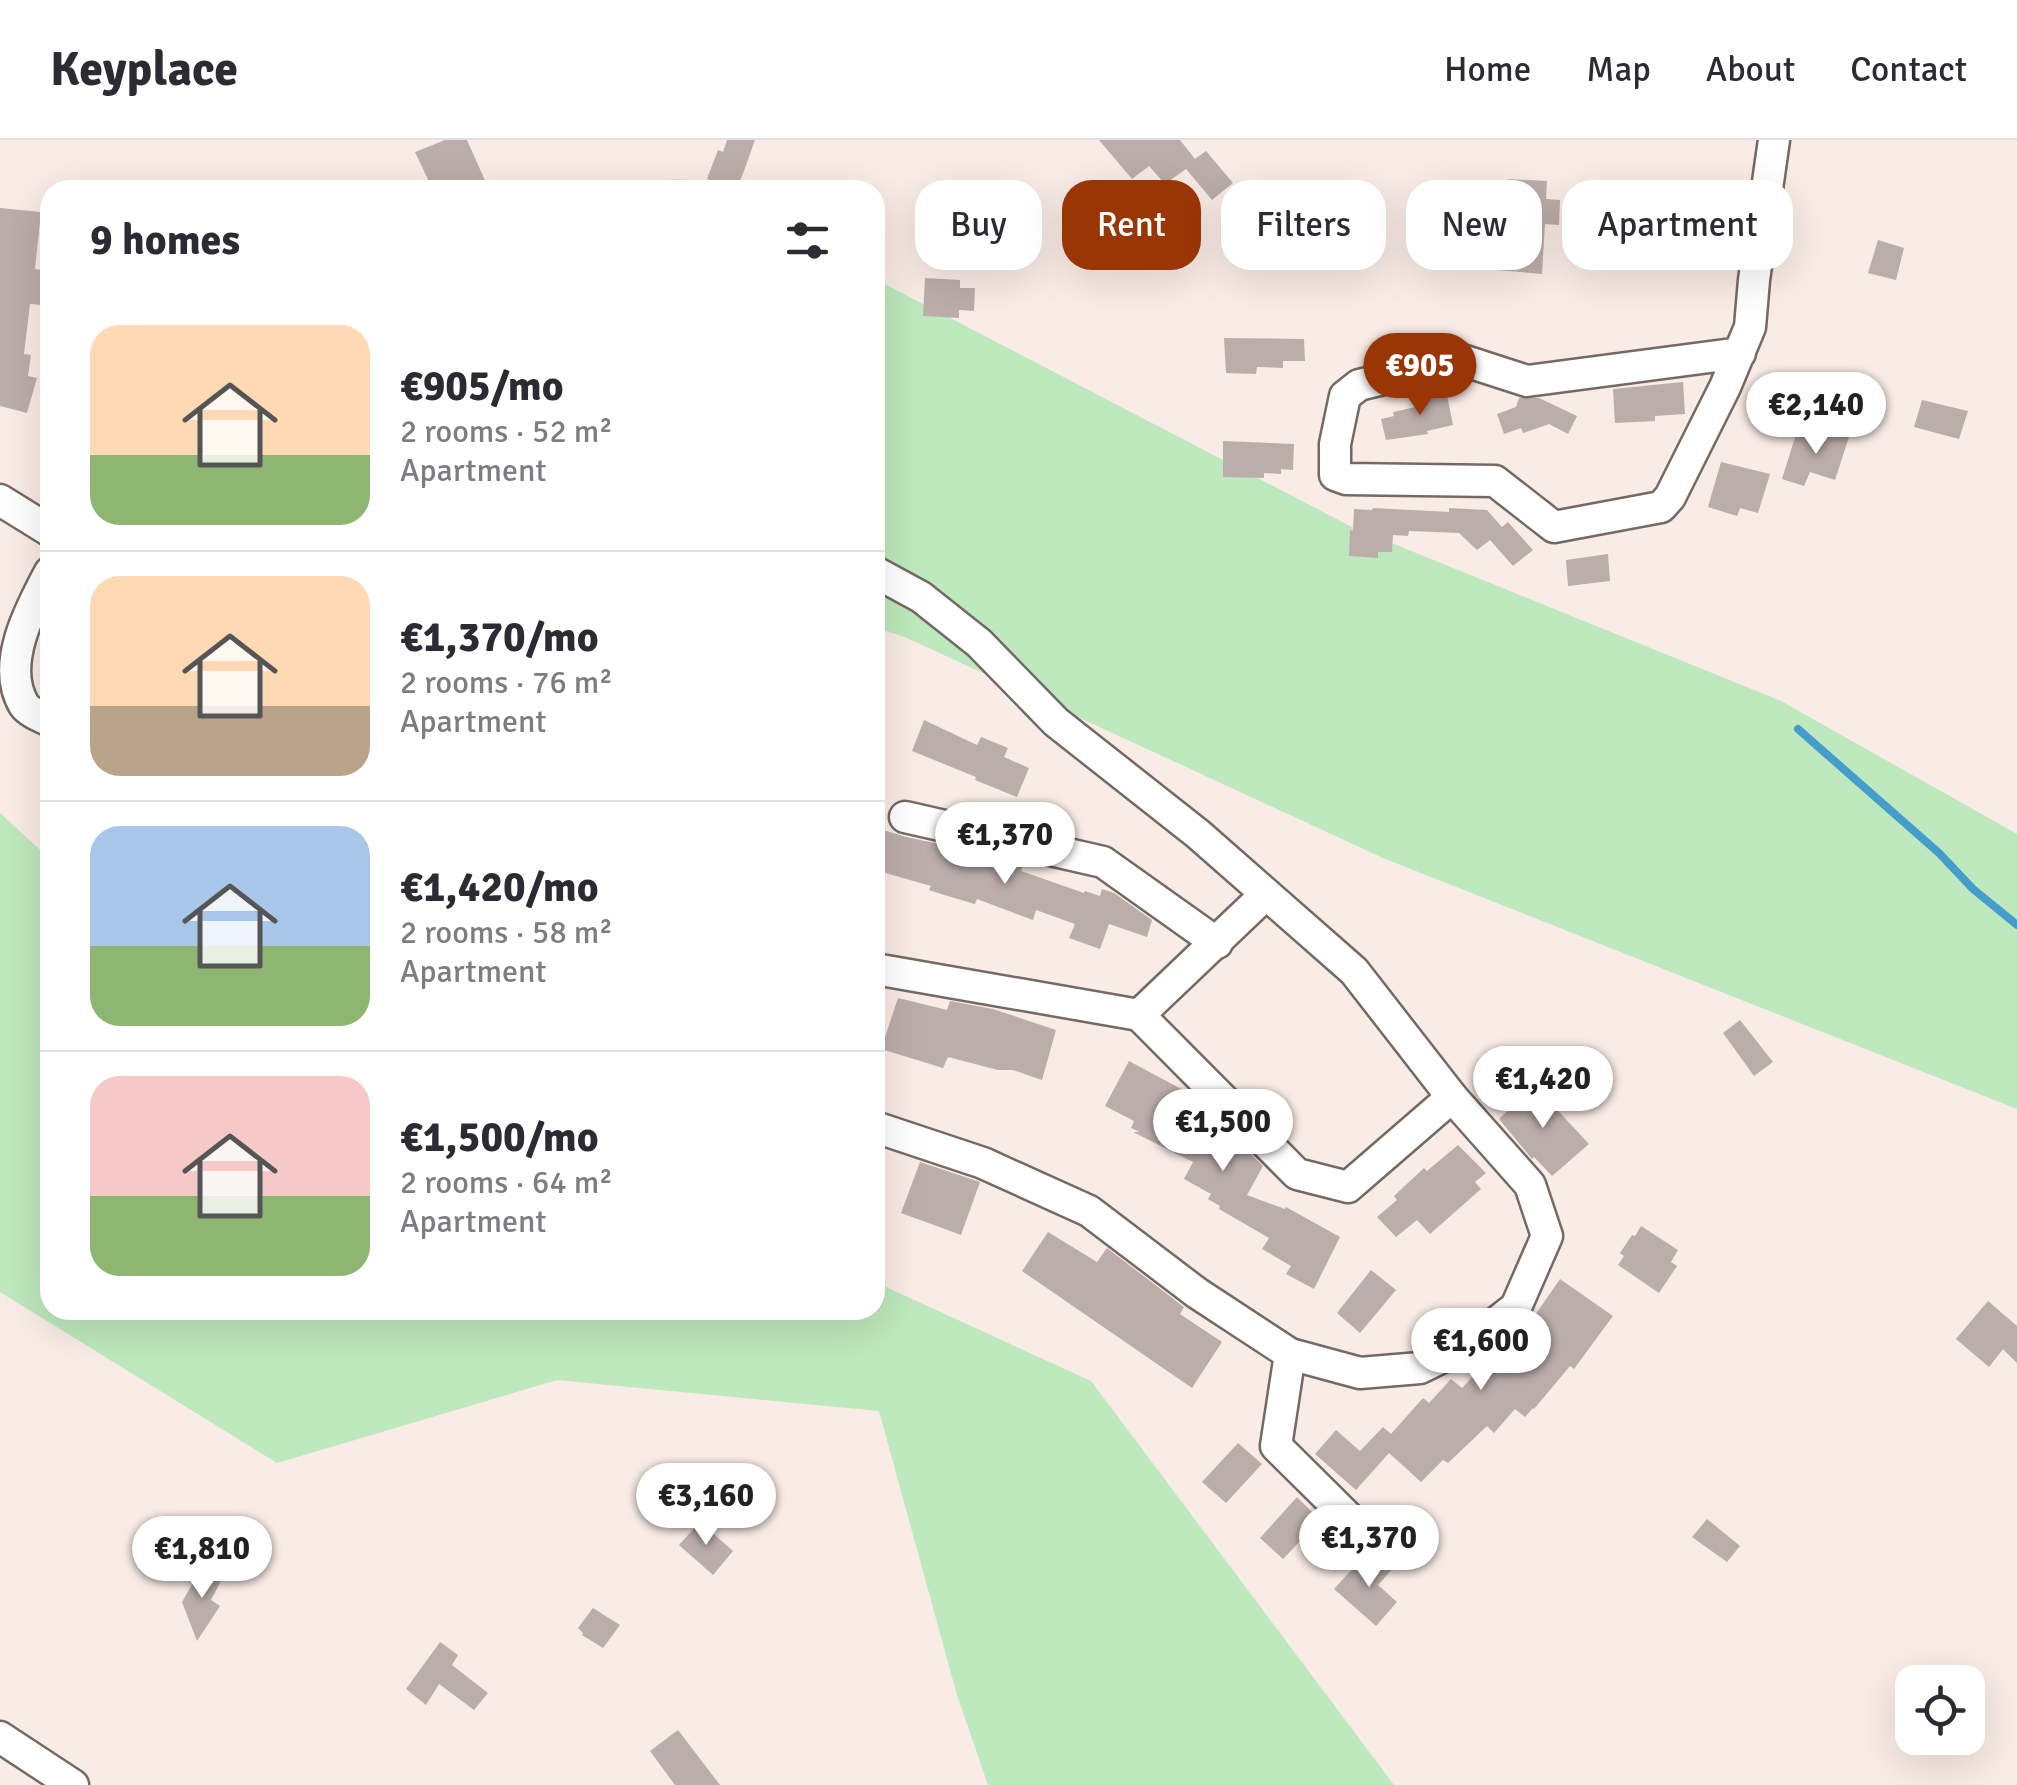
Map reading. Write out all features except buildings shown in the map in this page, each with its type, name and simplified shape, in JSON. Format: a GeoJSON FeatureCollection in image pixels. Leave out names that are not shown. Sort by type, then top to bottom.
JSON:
{"type":"FeatureCollection","features":[{"type":"Feature","properties":{"kind":"street"},"geometry":{"type":"LineString","coordinates":[[1740,352],[1527,381],[1462,360],[1359,385],[1345,396],[1335,444],[1335,475],[1346,479],[1494,481],[1554,527],[1661,507],[1670,496],[1740,352],[1750,327],[1774,140]]}},
{"type":"Feature","properties":{"kind":"street"},"geometry":{"type":"LineString","coordinates":[[0,500],[40,526]]}},
{"type":"Feature","properties":{"kind":"street"},"geometry":{"type":"LineString","coordinates":[[885,578],[921,598],[979,643],[1056,722],[1198,834],[1354,971],[1452,1098],[1530,1185],[1547,1236],[1516,1307],[1469,1344],[1420,1368],[1360,1373],[1290,1354],[1197,1293],[1089,1211],[983,1163],[885,1130]]}},
{"type":"Feature","properties":{"kind":"street"},"geometry":{"type":"LineString","coordinates":[[40,591],[28,614],[12,672],[25,707],[40,716]]}},
{"type":"Feature","properties":{"kind":"street"},"geometry":{"type":"LineString","coordinates":[[905,817],[1103,862],[1217,942]]}},
{"type":"Feature","properties":{"kind":"street"},"geometry":{"type":"LineString","coordinates":[[1139,1015],[1266,894]]}},
{"type":"Feature","properties":{"kind":"street"},"geometry":{"type":"LineString","coordinates":[[885,971],[1139,1015],[1297,1174],[1346,1202],[1452,1098]]}},
{"type":"Feature","properties":{"kind":"street"},"geometry":{"type":"LineString","coordinates":[[1290,1354],[1276,1446],[1380,1549]]}},
{"type":"Feature","properties":{"kind":"street"},"geometry":{"type":"LineString","coordinates":[[0,1736],[73,1785]]}},
{"type":"Feature","properties":{"kind":"green space"},"geometry":{"type":"Polygon","coordinates":[[[885,284],[1352,527],[1781,701],[2017,834],[2017,1109],[1383,858],[885,630],[885,284]]]}},
{"type":"Feature","properties":{"kind":"green space"},"geometry":{"type":"Polygon","coordinates":[[[0,813],[40,850],[40,1317],[0,1292],[0,813]]]}},
{"type":"Feature","properties":{"kind":"green space"},"geometry":{"type":"Polygon","coordinates":[[[885,1287],[1091,1381],[1394,1785],[988,1785],[957,1695],[879,1411],[557,1380],[277,1463],[45,1320],[885,1320],[885,1287]]]}},
{"type":"Feature","properties":{"kind":"waterway"},"geometry":{"type":"LineString","coordinates":[[1798,729],[2017,925]]}}]}
